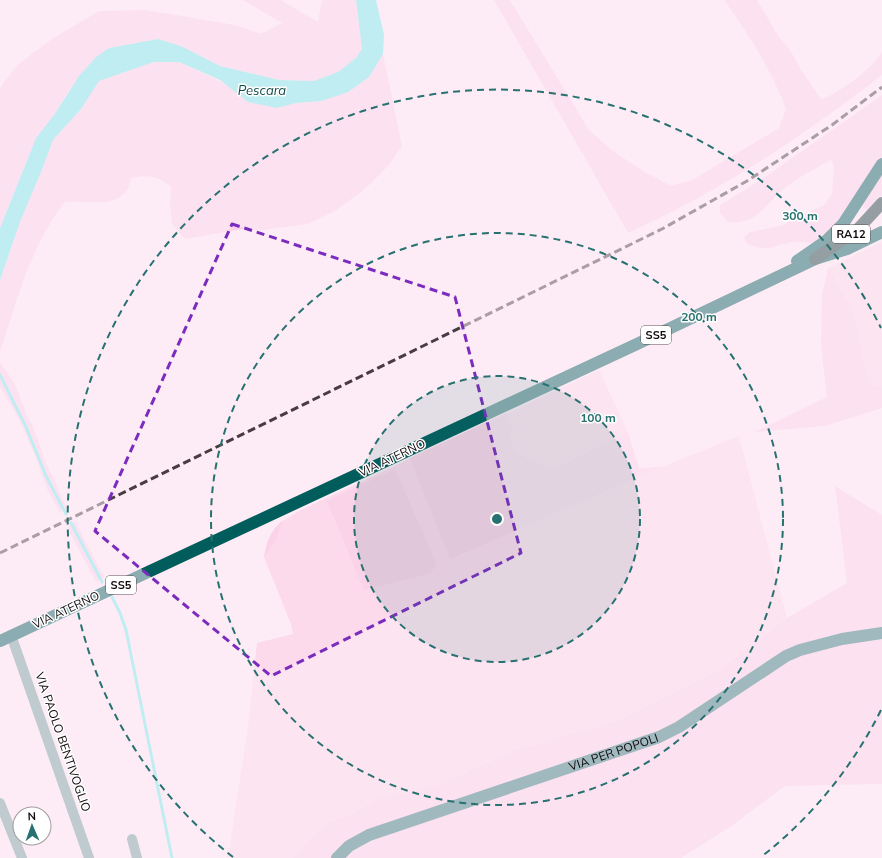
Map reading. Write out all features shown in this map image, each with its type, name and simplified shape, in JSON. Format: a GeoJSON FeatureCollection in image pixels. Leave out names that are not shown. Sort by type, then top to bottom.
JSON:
{"type":"FeatureCollection","features":[{"type":"Feature","properties":{"kind":"highway","name":"RA12"},"geometry":{"type":"LineString","coordinates":[[815,259],[858,229],[882,203]]}},
{"type":"Feature","properties":{"kind":"main road","name":"VIA ATERNO"},"geometry":{"type":"LineString","coordinates":[[783,275],[791,266],[826,241],[843,224],[882,164]]}},
{"type":"Feature","properties":{"kind":"main road","name":"VIA ATERNO"},"geometry":{"type":"LineString","coordinates":[[0,641],[815,259],[847,249],[882,232]]}},
{"type":"Feature","properties":{"kind":"main road","name":"VIA PER POPOLI"},"geometry":{"type":"LineString","coordinates":[[337,858],[349,846],[369,835],[659,737],[679,727],[776,661],[800,650],[842,639],[882,633]]}},
{"type":"Feature","properties":{"kind":"street","name":"VIA PAOLO BENTIVOGLIO"},"geometry":{"type":"LineString","coordinates":[[12,635],[89,858]]}},
{"type":"Feature","properties":{"kind":"street"},"geometry":{"type":"LineString","coordinates":[[0,803],[22,858]]}},
{"type":"Feature","properties":{"kind":"street"},"geometry":{"type":"LineString","coordinates":[[132,838],[137,858]]}},
{"type":"Feature","properties":{"kind":"highlighted area"},"geometry":{"type":"Polygon","coordinates":[[[232,224],[455,297],[521,553],[271,676],[95,531],[232,224]]]}},
{"type":"Feature","properties":{"kind":"shaded area"},"geometry":{"type":"Polygon","coordinates":[[[243,0],[281,0],[318,22],[322,0],[356,0],[362,49],[356,58],[338,72],[314,81],[279,80],[220,66],[181,46],[158,39],[109,48],[69,90],[54,115],[36,138],[0,228],[0,88],[17,65],[52,39],[99,11],[146,10],[235,25],[261,34],[282,23],[243,0]]]}},
{"type":"Feature","properties":{"kind":"shaded area"},"geometry":{"type":"Polygon","coordinates":[[[494,0],[510,0],[589,130],[613,151],[643,171],[671,186],[692,180],[779,128],[786,109],[774,80],[759,53],[724,0],[757,0],[779,37],[790,50],[821,99],[836,92],[854,80],[878,58],[882,52],[882,75],[822,120],[760,162],[695,200],[628,233],[494,0]]]}},
{"type":"Feature","properties":{"kind":"shaded area"},"geometry":{"type":"Polygon","coordinates":[[[383,54],[402,146],[389,165],[364,190],[335,211],[308,224],[264,230],[243,229],[185,239],[172,224],[170,204],[171,187],[156,178],[143,176],[131,178],[127,190],[114,200],[106,202],[65,202],[43,236],[34,255],[19,293],[0,352],[0,280],[20,222],[53,140],[81,109],[99,81],[154,62],[179,62],[277,108],[296,103],[322,101],[369,77],[383,54]]]}},
{"type":"Feature","properties":{"kind":"shaded area"},"geometry":{"type":"Polygon","coordinates":[[[882,95],[882,159],[847,212],[817,244],[794,242],[771,248],[762,248],[747,244],[744,237],[750,232],[780,226],[824,205],[832,194],[834,166],[831,160],[791,183],[761,212],[747,220],[728,222],[720,213],[720,205],[759,181],[882,95]]]}},
{"type":"Feature","properties":{"kind":"shaded area"},"geometry":{"type":"Polygon","coordinates":[[[882,175],[882,195],[868,210],[864,208],[862,203],[882,175]]]}},
{"type":"Feature","properties":{"kind":"shaded area"},"geometry":{"type":"Polygon","coordinates":[[[882,242],[882,387],[869,384],[861,354],[828,268],[882,242]]]}},
{"type":"Feature","properties":{"kind":"shaded area"},"geometry":{"type":"Polygon","coordinates":[[[828,268],[852,310],[869,384],[882,387],[882,408],[825,426],[754,432],[827,397],[821,345],[822,294],[828,268]]]}},
{"type":"Feature","properties":{"kind":"shaded area"},"geometry":{"type":"Polygon","coordinates":[[[0,362],[15,384],[28,418],[33,426],[44,458],[67,509],[60,513],[47,489],[35,455],[19,419],[0,387],[0,362]]]}},
{"type":"Feature","properties":{"kind":"shaded area"},"geometry":{"type":"Polygon","coordinates":[[[599,370],[627,430],[639,468],[661,467],[739,436],[787,618],[719,670],[617,721],[511,751],[461,775],[421,790],[379,798],[352,814],[331,821],[313,835],[294,858],[228,858],[248,726],[257,643],[293,634],[291,624],[264,557],[268,540],[274,529],[283,521],[299,511],[599,370]]]}},
{"type":"Feature","properties":{"kind":"shaded area"},"geometry":{"type":"Polygon","coordinates":[[[506,413],[513,427],[510,437],[513,447],[520,455],[552,469],[624,435],[627,430],[639,468],[661,467],[450,559],[410,458],[506,413]]]}},
{"type":"Feature","properties":{"kind":"shaded area"},"geometry":{"type":"Polygon","coordinates":[[[395,469],[436,563],[431,573],[364,590],[327,501],[395,469]]]}},
{"type":"Feature","properties":{"kind":"shaded area"},"geometry":{"type":"Polygon","coordinates":[[[835,486],[882,515],[882,628],[798,645],[676,723],[657,733],[581,759],[333,855],[331,858],[294,858],[313,835],[331,821],[352,814],[379,798],[421,790],[461,775],[511,751],[617,721],[719,670],[787,618],[847,583],[835,486]]]}},
{"type":"Feature","properties":{"kind":"shaded area"},"geometry":{"type":"Polygon","coordinates":[[[283,520],[276,540],[264,557],[270,536],[283,520]]]}},
{"type":"Feature","properties":{"kind":"shaded area"},"geometry":{"type":"Polygon","coordinates":[[[75,521],[104,577],[96,582],[69,531],[69,525],[75,521]]]}},
{"type":"Feature","properties":{"kind":"shaded area"},"geometry":{"type":"Polygon","coordinates":[[[882,638],[882,784],[785,786],[730,827],[681,858],[344,858],[352,850],[371,840],[647,747],[779,666],[804,655],[855,642],[882,638]]]}},
{"type":"Feature","properties":{"kind":"water","name":"Pescara"},"geometry":{"type":"Polygon","coordinates":[[[356,0],[376,0],[384,35],[383,54],[369,77],[348,92],[322,101],[296,103],[277,108],[248,102],[220,80],[179,62],[154,62],[99,81],[81,109],[53,140],[20,222],[0,280],[0,228],[36,138],[54,115],[79,76],[96,57],[109,48],[158,39],[181,46],[220,66],[279,80],[314,81],[338,72],[356,58],[362,49],[356,0]]]}},
{"type":"Feature","properties":{"kind":"waterway"},"geometry":{"type":"LineString","coordinates":[[0,375],[26,427],[46,476],[66,514]]}},
{"type":"Feature","properties":{"kind":"waterway"},"geometry":{"type":"LineString","coordinates":[[71,523],[102,582]]}},
{"type":"Feature","properties":{"kind":"waterway"},"geometry":{"type":"LineString","coordinates":[[112,597],[126,630],[172,858]]}},
{"type":"Feature","properties":{"kind":"railway"},"geometry":{"type":"LineString","coordinates":[[0,553],[662,229],[747,181],[832,125],[882,87]]}}]}
